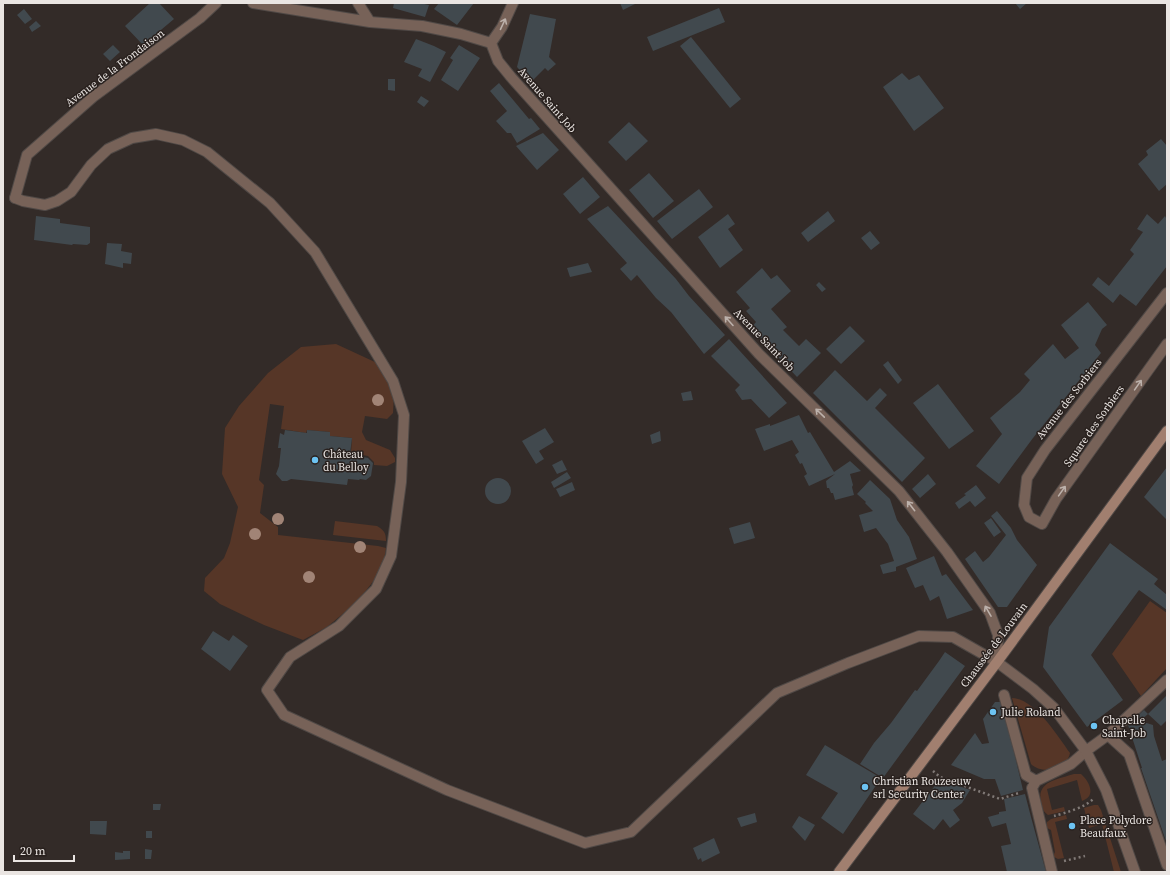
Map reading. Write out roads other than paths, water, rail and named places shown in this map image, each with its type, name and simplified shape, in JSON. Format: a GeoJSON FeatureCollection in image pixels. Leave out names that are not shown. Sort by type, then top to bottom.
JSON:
{"type":"FeatureCollection","features":[{"type":"Feature","properties":{"kind":"main road","name":"Chaussée de Louvain"},"geometry":{"type":"LineString","coordinates":[[839,872],[997,662],[1167,430]]}},
{"type":"Feature","properties":{"kind":"street","name":"Avenue de la Frondaison"},"geometry":{"type":"LineString","coordinates":[[216,3],[200,18],[93,97],[27,155],[15,198],[23,201],[45,204],[57,201],[71,192],[91,165],[108,148],[132,138],[156,134],[183,140],[207,152],[270,203],[315,252],[393,381],[404,415],[401,482],[391,556],[376,589],[339,626],[290,657],[267,690],[284,715],[446,790],[585,843],[631,832],[777,693],[848,663],[920,636],[953,637],[997,662]]}},
{"type":"Feature","properties":{"kind":"street"},"geometry":{"type":"LineString","coordinates":[[253,3],[370,22],[422,26],[461,34],[491,43],[502,27],[513,3]]}},
{"type":"Feature","properties":{"kind":"street"},"geometry":{"type":"LineString","coordinates":[[358,3],[370,22]]}},
{"type":"Feature","properties":{"kind":"street","name":"Avenue Saint Job"},"geometry":{"type":"LineString","coordinates":[[491,43],[498,61],[511,77],[759,354],[899,491],[947,552],[990,613],[998,635],[997,662]]}},
{"type":"Feature","properties":{"kind":"street","name":"Avenue des Sorbiers"},"geometry":{"type":"LineString","coordinates":[[1042,524],[1029,517],[1024,505],[1027,478],[1045,450],[1167,293]]}},
{"type":"Feature","properties":{"kind":"street","name":"Square des Sorbiers"},"geometry":{"type":"LineString","coordinates":[[1042,524],[1056,499],[1167,344]]}},
{"type":"Feature","properties":{"kind":"street"},"geometry":{"type":"LineString","coordinates":[[997,662],[1033,689],[1054,708],[1086,751],[1106,790],[1135,872]]}},
{"type":"Feature","properties":{"kind":"street"},"geometry":{"type":"LineString","coordinates":[[1034,785],[1071,764],[1086,751],[1108,736],[1167,680]]}},
{"type":"Feature","properties":{"kind":"street"},"geometry":{"type":"LineString","coordinates":[[1004,695],[1026,775],[1034,785],[1039,820],[1051,868]]}},
{"type":"Feature","properties":{"kind":"street"},"geometry":{"type":"LineString","coordinates":[[1108,736],[1129,754],[1167,865]]}},
{"type":"Feature","properties":{"kind":"place","name":"Château du Belloy"},"geometry":{"type":"Point","coordinates":[315,460]}},
{"type":"Feature","properties":{"kind":"place","name":"Julie Roland"},"geometry":{"type":"Point","coordinates":[993,712]}},
{"type":"Feature","properties":{"kind":"place","name":"Chapelle Saint-Job"},"geometry":{"type":"Point","coordinates":[1094,726]}},
{"type":"Feature","properties":{"kind":"place","name":"Christian Rouzeeuw srl Security Center"},"geometry":{"type":"Point","coordinates":[865,787]}},
{"type":"Feature","properties":{"kind":"place","name":"Place Polydore Beaufaux"},"geometry":{"type":"Point","coordinates":[1072,826]}}]}
